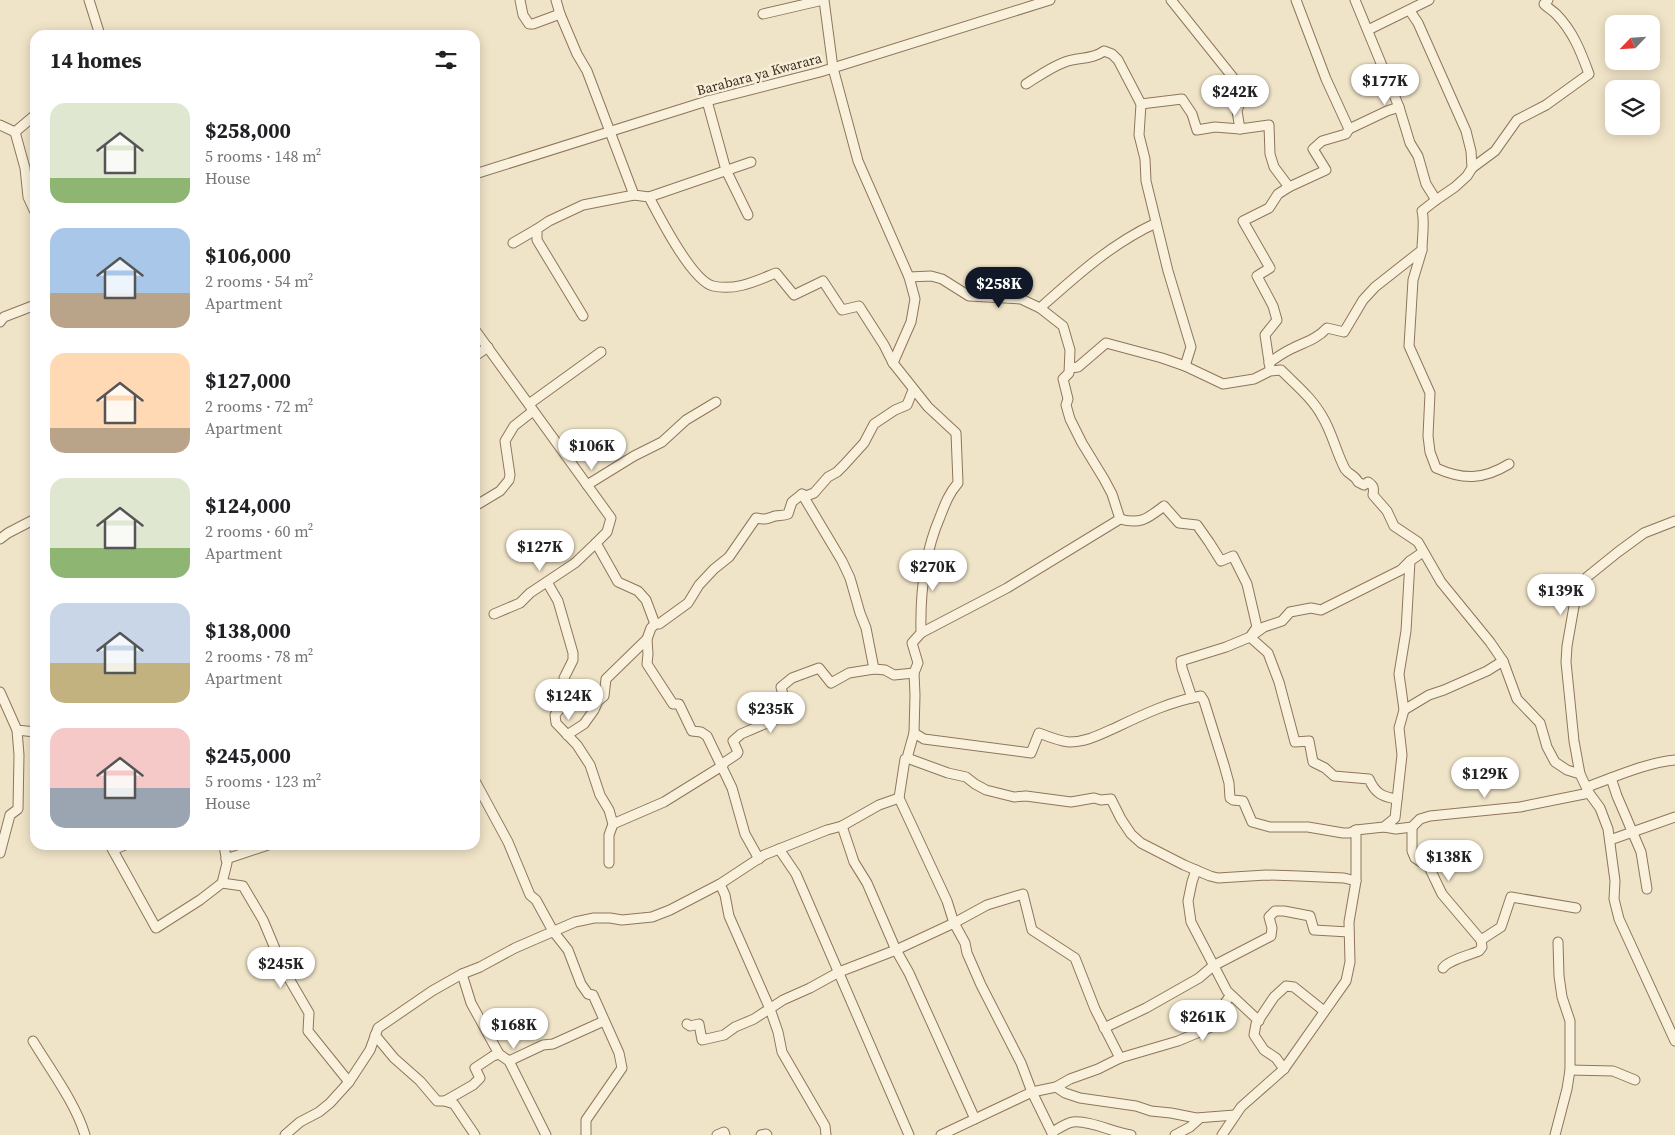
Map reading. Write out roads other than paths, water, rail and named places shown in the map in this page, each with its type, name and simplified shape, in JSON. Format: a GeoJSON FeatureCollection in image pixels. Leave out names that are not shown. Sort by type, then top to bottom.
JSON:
{"type":"FeatureCollection","features":[{"type":"Feature","properties":{"kind":"street"},"geometry":{"type":"LineString","coordinates":[[89,0],[98,30]]}},
{"type":"Feature","properties":{"kind":"street"},"geometry":{"type":"LineString","coordinates":[[520,0],[523,15],[529,24],[560,14]]}},
{"type":"Feature","properties":{"kind":"street"},"geometry":{"type":"LineString","coordinates":[[556,0],[577,54],[587,71],[634,195]]}},
{"type":"Feature","properties":{"kind":"street"},"geometry":{"type":"LineString","coordinates":[[763,14],[823,0],[833,68],[858,161],[909,277],[915,299],[911,322],[892,363]]}},
{"type":"Feature","properties":{"kind":"street","name":"Barabara ya Kwarara"},"geometry":{"type":"LineString","coordinates":[[480,172],[707,101],[833,68],[1050,0]]}},
{"type":"Feature","properties":{"kind":"street"},"geometry":{"type":"LineString","coordinates":[[1171,0],[1239,85],[1242,97],[1237,111],[1240,129]]}},
{"type":"Feature","properties":{"kind":"street"},"geometry":{"type":"LineString","coordinates":[[1296,0],[1326,79],[1349,129]]}},
{"type":"Feature","properties":{"kind":"street"},"geometry":{"type":"LineString","coordinates":[[1354,0],[1399,107],[1410,144],[1418,156],[1426,184],[1436,200]]}},
{"type":"Feature","properties":{"kind":"street"},"geometry":{"type":"LineString","coordinates":[[1368,30],[1429,0]]}},
{"type":"Feature","properties":{"kind":"street"},"geometry":{"type":"LineString","coordinates":[[1509,464],[1496,472],[1464,478],[1436,468],[1430,452],[1428,436],[1430,393],[1410,346],[1413,280],[1422,250],[1424,218],[1422,211],[1455,187],[1467,176],[1472,168],[1495,150],[1516,120],[1546,105],[1589,74],[1579,47],[1568,28],[1544,4],[1548,0]]}},
{"type":"Feature","properties":{"kind":"street"},"geometry":{"type":"LineString","coordinates":[[1410,11],[1418,23],[1466,131],[1471,151],[1472,168]]}},
{"type":"Feature","properties":{"kind":"street"},"geometry":{"type":"LineString","coordinates":[[1026,84],[1063,62],[1093,57],[1104,51],[1112,54],[1118,60],[1141,104],[1139,135],[1145,159],[1146,181],[1168,271],[1191,347],[1185,366]]}},
{"type":"Feature","properties":{"kind":"street"},"geometry":{"type":"LineString","coordinates":[[1141,104],[1182,99],[1192,114],[1197,130],[1215,127],[1240,129],[1269,125],[1270,154],[1274,166],[1289,187]]}},
{"type":"Feature","properties":{"kind":"street"},"geometry":{"type":"LineString","coordinates":[[707,101],[726,170],[748,214]]}},
{"type":"Feature","properties":{"kind":"street"},"geometry":{"type":"LineString","coordinates":[[1270,367],[1265,335],[1278,320],[1273,306],[1257,276],[1270,268],[1244,221],[1269,208],[1278,194],[1289,187],[1326,170],[1313,149],[1322,141],[1346,134],[1349,129],[1399,107]]}},
{"type":"Feature","properties":{"kind":"street"},"geometry":{"type":"LineString","coordinates":[[15,132],[30,119]]}},
{"type":"Feature","properties":{"kind":"street"},"geometry":{"type":"LineString","coordinates":[[0,125],[15,132],[25,168],[30,201]]}},
{"type":"Feature","properties":{"kind":"street"},"geometry":{"type":"LineString","coordinates":[[513,243],[536,228],[583,205],[634,195],[649,197],[751,162]]}},
{"type":"Feature","properties":{"kind":"street"},"geometry":{"type":"LineString","coordinates":[[25,168],[30,168]]}},
{"type":"Feature","properties":{"kind":"street"},"geometry":{"type":"LineString","coordinates":[[649,197],[671,240],[698,275],[712,286],[744,286],[776,272],[794,295],[823,281],[842,310],[858,306],[884,345],[892,363],[928,407],[956,433],[958,483],[949,493],[927,553],[920,600],[920,633]]}},
{"type":"Feature","properties":{"kind":"street"},"geometry":{"type":"LineString","coordinates":[[1040,308],[1102,254],[1132,234],[1156,223]]}},
{"type":"Feature","properties":{"kind":"street"},"geometry":{"type":"LineString","coordinates":[[536,228],[537,240],[583,316]]}},
{"type":"Feature","properties":{"kind":"street"},"geometry":{"type":"LineString","coordinates":[[1070,368],[1078,367],[1106,343],[1185,366],[1223,384],[1254,379],[1293,348],[1308,342],[1327,328],[1344,332],[1363,300],[1375,286],[1422,250]]}},
{"type":"Feature","properties":{"kind":"street"},"geometry":{"type":"LineString","coordinates":[[909,277],[931,276],[942,279],[969,296],[1021,299],[1040,308],[1063,326],[1070,350],[1069,373],[1063,379],[1068,399],[1066,405],[1070,419],[1112,494],[1120,519]]}},
{"type":"Feature","properties":{"kind":"street"},"geometry":{"type":"LineString","coordinates":[[0,322],[4,316],[30,306]]}},
{"type":"Feature","properties":{"kind":"street"},"geometry":{"type":"LineString","coordinates":[[480,337],[611,518],[607,532],[570,567],[530,593],[514,606],[494,614]]}},
{"type":"Feature","properties":{"kind":"street"},"geometry":{"type":"LineString","coordinates":[[480,353],[488,347]]}},
{"type":"Feature","properties":{"kind":"street"},"geometry":{"type":"LineString","coordinates":[[480,503],[500,491],[509,480],[510,474],[505,441],[514,426],[531,407],[601,352]]}},
{"type":"Feature","properties":{"kind":"street"},"geometry":{"type":"LineString","coordinates":[[1270,367],[1281,370],[1322,415],[1337,453],[1347,472],[1355,476],[1358,482],[1364,485],[1368,482],[1372,485],[1374,488],[1373,495],[1387,511],[1394,526],[1418,542],[1441,582],[1490,642],[1503,661],[1518,700],[1540,723],[1547,747],[1556,762],[1567,770],[1580,774]]}},
{"type":"Feature","properties":{"kind":"street"},"geometry":{"type":"LineString","coordinates":[[802,494],[806,496],[814,493],[828,477],[837,472],[864,443],[874,424],[906,405],[913,390]]}},
{"type":"Feature","properties":{"kind":"street"},"geometry":{"type":"LineString","coordinates":[[587,485],[634,456],[662,442],[686,420],[716,402]]}},
{"type":"Feature","properties":{"kind":"street"},"geometry":{"type":"LineString","coordinates":[[759,859],[745,834],[732,788],[707,736],[702,732],[692,731],[679,704],[673,704],[647,664],[647,639],[651,628],[655,624],[659,624],[669,618],[688,603],[699,585],[729,557],[756,518],[769,520],[775,516],[788,514],[792,502],[802,494]]}},
{"type":"Feature","properties":{"kind":"street"},"geometry":{"type":"LineString","coordinates":[[802,494],[850,578],[866,628],[874,669]]}},
{"type":"Feature","properties":{"kind":"street"},"geometry":{"type":"LineString","coordinates":[[1131,1135],[1082,1122],[1074,1122],[1052,1134],[1032,1092],[1021,1063],[967,953],[965,943],[954,923],[947,901],[899,798],[904,759],[907,758],[914,733],[916,695],[914,674],[918,663],[912,643],[920,633],[1007,588],[1120,519],[1133,523],[1146,519],[1164,506],[1179,523],[1197,525],[1221,561],[1233,556],[1247,584],[1257,627],[1250,637]]}},
{"type":"Feature","properties":{"kind":"street"},"geometry":{"type":"LineString","coordinates":[[1675,520],[1644,533],[1587,577],[1576,595],[1566,662],[1572,724],[1580,774],[1604,818],[1610,840],[1615,881],[1614,899],[1619,919],[1675,1041]]}},
{"type":"Feature","properties":{"kind":"street"},"geometry":{"type":"LineString","coordinates":[[0,539],[30,522]]}},
{"type":"Feature","properties":{"kind":"street"},"geometry":{"type":"LineString","coordinates":[[596,543],[618,582],[638,591],[646,600],[655,624]]}},
{"type":"Feature","properties":{"kind":"street"},"geometry":{"type":"LineString","coordinates":[[1192,698],[1181,661],[1226,647],[1250,637],[1264,627],[1282,621],[1290,612],[1311,608],[1321,610],[1401,570],[1423,552]]}},
{"type":"Feature","properties":{"kind":"street"},"geometry":{"type":"LineString","coordinates":[[1384,827],[1395,818],[1402,754],[1399,728],[1404,710],[1399,674],[1406,631],[1410,561]]}},
{"type":"Feature","properties":{"kind":"street"},"geometry":{"type":"LineString","coordinates":[[547,582],[558,601],[573,653],[573,660],[564,678],[568,691],[555,715],[556,724],[577,745],[590,765],[600,795],[609,810],[613,824],[609,835],[609,863]]}},
{"type":"Feature","properties":{"kind":"street"},"geometry":{"type":"LineString","coordinates":[[1250,637],[1268,653],[1295,742],[1309,741],[1313,762],[1325,768],[1334,776],[1369,779],[1379,795],[1397,799]]}},
{"type":"Feature","properties":{"kind":"street"},"geometry":{"type":"LineString","coordinates":[[566,735],[584,724],[598,701],[604,696],[606,679],[647,639]]}},
{"type":"Feature","properties":{"kind":"street"},"geometry":{"type":"LineString","coordinates":[[1404,710],[1429,695],[1487,671],[1503,661]]}},
{"type":"Feature","properties":{"kind":"street"},"geometry":{"type":"LineString","coordinates":[[613,824],[664,802],[722,766],[737,754],[738,752],[733,741],[741,734],[788,714],[781,686],[792,678],[819,668],[831,683],[849,673],[874,669],[885,670],[894,675],[914,674]]}},
{"type":"Feature","properties":{"kind":"street"},"geometry":{"type":"LineString","coordinates":[[0,692],[17,730],[19,755],[18,809],[10,815],[0,853]]}},
{"type":"Feature","properties":{"kind":"street"},"geometry":{"type":"LineString","coordinates":[[914,733],[924,739],[1031,753],[1039,733],[1052,739],[1069,742],[1093,738],[1180,700],[1201,696],[1204,700],[1224,765],[1229,783],[1230,798],[1243,801],[1252,822],[1270,827],[1308,827],[1343,833],[1384,827],[1396,829],[1412,828]]}},
{"type":"Feature","properties":{"kind":"street"},"geometry":{"type":"LineString","coordinates":[[17,730],[30,731]]}},
{"type":"Feature","properties":{"kind":"street"},"geometry":{"type":"LineString","coordinates":[[907,758],[948,774],[966,777],[986,790],[1014,797],[1036,797],[1071,802],[1094,798],[1101,800],[1110,799],[1121,819],[1141,843],[1196,870],[1218,878],[1283,875],[1344,878],[1356,881]]}},
{"type":"Feature","properties":{"kind":"street"},"geometry":{"type":"LineString","coordinates":[[1443,968],[1450,962],[1479,951],[1482,947],[1481,940],[1442,894],[1430,867],[1414,858],[1412,851],[1412,828],[1420,819],[1430,816],[1520,806],[1588,790],[1611,778],[1675,760]]}},
{"type":"Feature","properties":{"kind":"street"},"geometry":{"type":"LineString","coordinates":[[1611,778],[1616,796],[1634,832],[1641,852],[1647,889]]}},
{"type":"Feature","properties":{"kind":"street"},"geometry":{"type":"LineString","coordinates":[[480,789],[508,842],[530,895],[536,900],[553,931],[568,950],[581,984],[588,994],[593,995],[619,1053],[622,1068],[586,1120],[586,1135]]}},
{"type":"Feature","properties":{"kind":"street"},"geometry":{"type":"LineString","coordinates":[[285,1135],[300,1122],[330,1103],[349,1082],[370,1050],[378,1028],[425,995],[462,974],[480,968],[515,948],[575,922],[594,918],[622,920],[652,917],[670,910],[720,884],[759,859],[779,849],[842,826],[879,805],[899,798]]}},
{"type":"Feature","properties":{"kind":"street"},"geometry":{"type":"LineString","coordinates":[[1610,840],[1675,816]]}},
{"type":"Feature","properties":{"kind":"street"},"geometry":{"type":"LineString","coordinates":[[842,826],[854,862],[867,883],[896,950],[909,973],[975,1119]]}},
{"type":"Feature","properties":{"kind":"street"},"geometry":{"type":"LineString","coordinates":[[1222,1135],[1241,1108],[1284,1069],[1346,981],[1350,962],[1349,932],[1356,881],[1356,830]]}},
{"type":"Feature","properties":{"kind":"street"},"geometry":{"type":"LineString","coordinates":[[779,849],[796,874],[825,945],[839,972],[909,1135]]}},
{"type":"Feature","properties":{"kind":"street"},"geometry":{"type":"LineString","coordinates":[[113,850],[156,928],[200,900],[222,883],[228,863],[225,850]]}},
{"type":"Feature","properties":{"kind":"street"},"geometry":{"type":"LineString","coordinates":[[226,859],[253,850]]}},
{"type":"Feature","properties":{"kind":"street"},"geometry":{"type":"LineString","coordinates":[[1196,870],[1188,901],[1191,922],[1230,996],[1259,1021]]}},
{"type":"Feature","properties":{"kind":"street"},"geometry":{"type":"LineString","coordinates":[[222,883],[243,886],[263,920],[284,970],[309,1013],[308,1031],[349,1082]]}},
{"type":"Feature","properties":{"kind":"street"},"geometry":{"type":"LineString","coordinates":[[720,884],[725,895],[729,916],[770,1009],[778,1032],[782,1052],[825,1126],[826,1135]]}},
{"type":"Feature","properties":{"kind":"street"},"geometry":{"type":"LineString","coordinates":[[687,1024],[690,1026],[699,1024],[702,1040],[724,1035],[735,1027],[754,1019],[783,1000],[839,972],[896,950],[954,923],[987,905],[1023,894],[1032,930],[1075,958],[1095,1009],[1120,1058]]}},
{"type":"Feature","properties":{"kind":"street"},"geometry":{"type":"LineString","coordinates":[[1481,940],[1501,927],[1511,897],[1576,908]]}},
{"type":"Feature","properties":{"kind":"street"},"geometry":{"type":"LineString","coordinates":[[1104,1028],[1177,991],[1202,976],[1213,966],[1271,936],[1272,928],[1269,917],[1275,911],[1284,910],[1310,916],[1314,930],[1349,932]]}},
{"type":"Feature","properties":{"kind":"street"},"geometry":{"type":"LineString","coordinates":[[1555,1135],[1570,1070],[1570,1021],[1562,997],[1558,942]]}},
{"type":"Feature","properties":{"kind":"street"},"geometry":{"type":"LineString","coordinates":[[462,974],[471,1003],[499,1054],[509,1061],[546,1135]]}},
{"type":"Feature","properties":{"kind":"street"},"geometry":{"type":"LineString","coordinates":[[1284,1069],[1276,1058],[1264,1050],[1254,1035],[1259,1021],[1274,997],[1286,986],[1294,987],[1324,1011]]}},
{"type":"Feature","properties":{"kind":"street"},"geometry":{"type":"LineString","coordinates":[[941,1135],[1032,1092],[1056,1087],[1070,1079],[1098,1069],[1120,1058],[1178,1040],[1216,1025],[1221,1020],[1220,1010],[1230,996]]}},
{"type":"Feature","properties":{"kind":"street"},"geometry":{"type":"LineString","coordinates":[[509,1061],[543,1045],[553,1044],[604,1021]]}},
{"type":"Feature","properties":{"kind":"street"},"geometry":{"type":"LineString","coordinates":[[375,1035],[394,1058],[420,1081],[437,1101],[454,1104],[474,1135]]}},
{"type":"Feature","properties":{"kind":"street"},"geometry":{"type":"LineString","coordinates":[[33,1041],[72,1106],[85,1135]]}},
{"type":"Feature","properties":{"kind":"street"},"geometry":{"type":"LineString","coordinates":[[445,1101],[474,1085],[480,1078],[475,1068],[499,1054]]}},
{"type":"Feature","properties":{"kind":"street"},"geometry":{"type":"LineString","coordinates":[[1570,1070],[1613,1071],[1635,1080]]}},
{"type":"Feature","properties":{"kind":"street"},"geometry":{"type":"LineString","coordinates":[[1056,1087],[1065,1093],[1080,1098],[1171,1112],[1199,1119],[1235,1115]]}},
{"type":"Feature","properties":{"kind":"street"},"geometry":{"type":"LineString","coordinates":[[1175,1135],[1190,1127],[1199,1119]]}},
{"type":"Feature","properties":{"kind":"street"},"geometry":{"type":"LineString","coordinates":[[717,1135],[724,1132],[725,1135]]}},
{"type":"Feature","properties":{"kind":"street"},"geometry":{"type":"LineString","coordinates":[[761,1135],[767,1135]]}}]}
